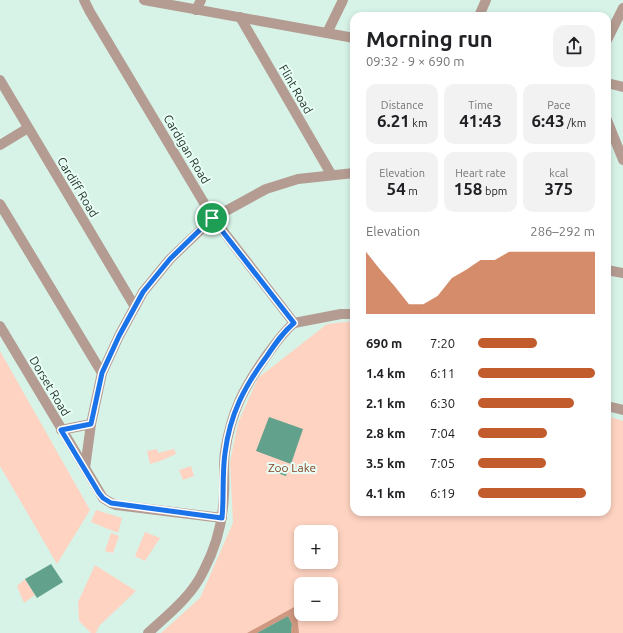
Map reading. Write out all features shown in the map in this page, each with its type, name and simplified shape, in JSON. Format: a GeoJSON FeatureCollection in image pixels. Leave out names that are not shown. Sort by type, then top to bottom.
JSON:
{"type":"FeatureCollection","features":[{"type":"Feature","properties":{"kind":"street","name":"Cardigan Road"},"geometry":{"type":"LineString","coordinates":[[84,0],[212,218],[294,323]]}},
{"type":"Feature","properties":{"kind":"street"},"geometry":{"type":"LineString","coordinates":[[144,0],[350,37]]}},
{"type":"Feature","properties":{"kind":"street"},"geometry":{"type":"LineString","coordinates":[[196,10],[201,0]]}},
{"type":"Feature","properties":{"kind":"street"},"geometry":{"type":"LineString","coordinates":[[327,33],[343,0]]}},
{"type":"Feature","properties":{"kind":"street"},"geometry":{"type":"LineString","coordinates":[[481,12],[486,0]]}},
{"type":"Feature","properties":{"kind":"street"},"geometry":{"type":"LineString","coordinates":[[611,32],[623,8]]}},
{"type":"Feature","properties":{"kind":"street","name":"Flint Road"},"geometry":{"type":"LineString","coordinates":[[240,17],[331,174]]}},
{"type":"Feature","properties":{"kind":"street","name":"Cardiff Road"},"geometry":{"type":"LineString","coordinates":[[0,80],[135,307]]}},
{"type":"Feature","properties":{"kind":"street"},"geometry":{"type":"LineString","coordinates":[[611,84],[623,87]]}},
{"type":"Feature","properties":{"kind":"street"},"geometry":{"type":"LineString","coordinates":[[0,145],[28,128]]}},
{"type":"Feature","properties":{"kind":"street"},"geometry":{"type":"LineString","coordinates":[[611,130],[623,160]]}},
{"type":"Feature","properties":{"kind":"street"},"geometry":{"type":"LineString","coordinates":[[85,468],[91,424],[102,373],[119,336],[135,307],[150,282],[170,259],[212,218],[249,197],[282,183],[298,179],[331,174],[350,173]]}},
{"type":"Feature","properties":{"kind":"street"},"geometry":{"type":"LineString","coordinates":[[0,204],[102,373]]}},
{"type":"Feature","properties":{"kind":"street"},"geometry":{"type":"LineString","coordinates":[[611,271],[623,274]]}},
{"type":"Feature","properties":{"kind":"street"},"geometry":{"type":"LineString","coordinates":[[148,633],[196,586],[211,556],[222,518],[225,451],[234,414],[240,398],[251,378],[285,332],[294,323],[341,314],[350,314]]}},
{"type":"Feature","properties":{"kind":"street","name":"Dorset Road"},"geometry":{"type":"LineString","coordinates":[[0,326],[103,498],[111,503],[222,518]]}},
{"type":"Feature","properties":{"kind":"street"},"geometry":{"type":"LineString","coordinates":[[611,407],[623,410]]}},
{"type":"Feature","properties":{"kind":"street"},"geometry":{"type":"LineString","coordinates":[[61,430],[91,424]]}},
{"type":"Feature","properties":{"kind":"green space","name":"Zoo Lake"},"geometry":{"type":"Polygon","coordinates":[[[350,321],[350,516],[611,516],[611,417],[623,421],[623,633],[161,633],[200,598],[233,523],[230,462],[238,423],[258,378],[327,324],[350,321]]]}},
{"type":"Feature","properties":{"kind":"green space"},"geometry":{"type":"Polygon","coordinates":[[[0,351],[90,510],[57,564],[0,466],[0,351]]]}},
{"type":"Feature","properties":{"kind":"green space"},"geometry":{"type":"Polygon","coordinates":[[[157,449],[158,453],[174,449],[176,454],[150,464],[147,451],[157,449]]]}},
{"type":"Feature","properties":{"kind":"green space"},"geometry":{"type":"Polygon","coordinates":[[[191,466],[194,476],[183,480],[179,470],[191,466]]]}},
{"type":"Feature","properties":{"kind":"green space"},"geometry":{"type":"Polygon","coordinates":[[[96,510],[122,518],[118,533],[91,522],[96,510]]]}},
{"type":"Feature","properties":{"kind":"green space"},"geometry":{"type":"Polygon","coordinates":[[[145,532],[160,538],[145,561],[135,556],[145,532]]]}},
{"type":"Feature","properties":{"kind":"green space"},"geometry":{"type":"Polygon","coordinates":[[[111,533],[119,536],[113,553],[105,551],[111,533]]]}},
{"type":"Feature","properties":{"kind":"green space"},"geometry":{"type":"Polygon","coordinates":[[[95,565],[136,591],[99,626],[96,633],[91,633],[79,621],[78,602],[95,565]]]}},
{"type":"Feature","properties":{"kind":"green space"},"geometry":{"type":"Polygon","coordinates":[[[25,579],[35,595],[24,603],[17,586],[25,579]]]}},
{"type":"Feature","properties":{"kind":"shaded area"},"geometry":{"type":"Polygon","coordinates":[[[269,417],[303,429],[291,464],[256,451],[269,417]]]}},
{"type":"Feature","properties":{"kind":"shaded area"},"geometry":{"type":"Polygon","coordinates":[[[277,465],[288,469],[286,476],[274,472],[277,465]]]}},
{"type":"Feature","properties":{"kind":"shaded area"},"geometry":{"type":"Polygon","coordinates":[[[51,564],[63,582],[37,598],[25,579],[51,564]]]}},
{"type":"Feature","properties":{"kind":"shaded area"},"geometry":{"type":"Polygon","coordinates":[[[294,607],[294,621],[298,621],[299,633],[291,633],[292,624],[288,616],[257,633],[247,633],[294,607]]]}},
{"type":"Feature","properties":{"kind":"shaded area"},"geometry":{"type":"Polygon","coordinates":[[[288,616],[292,624],[291,633],[257,633],[288,616]]]}},
{"type":"Feature","properties":{"kind":"route"},"geometry":{"type":"LineString","coordinates":[[212,218],[294,323],[276,343],[251,378],[240,398],[232,419],[225,451],[222,518],[116,505],[103,498],[99,493],[61,430],[91,424],[102,373],[119,336],[143,292],[170,259],[212,218]]}}]}
